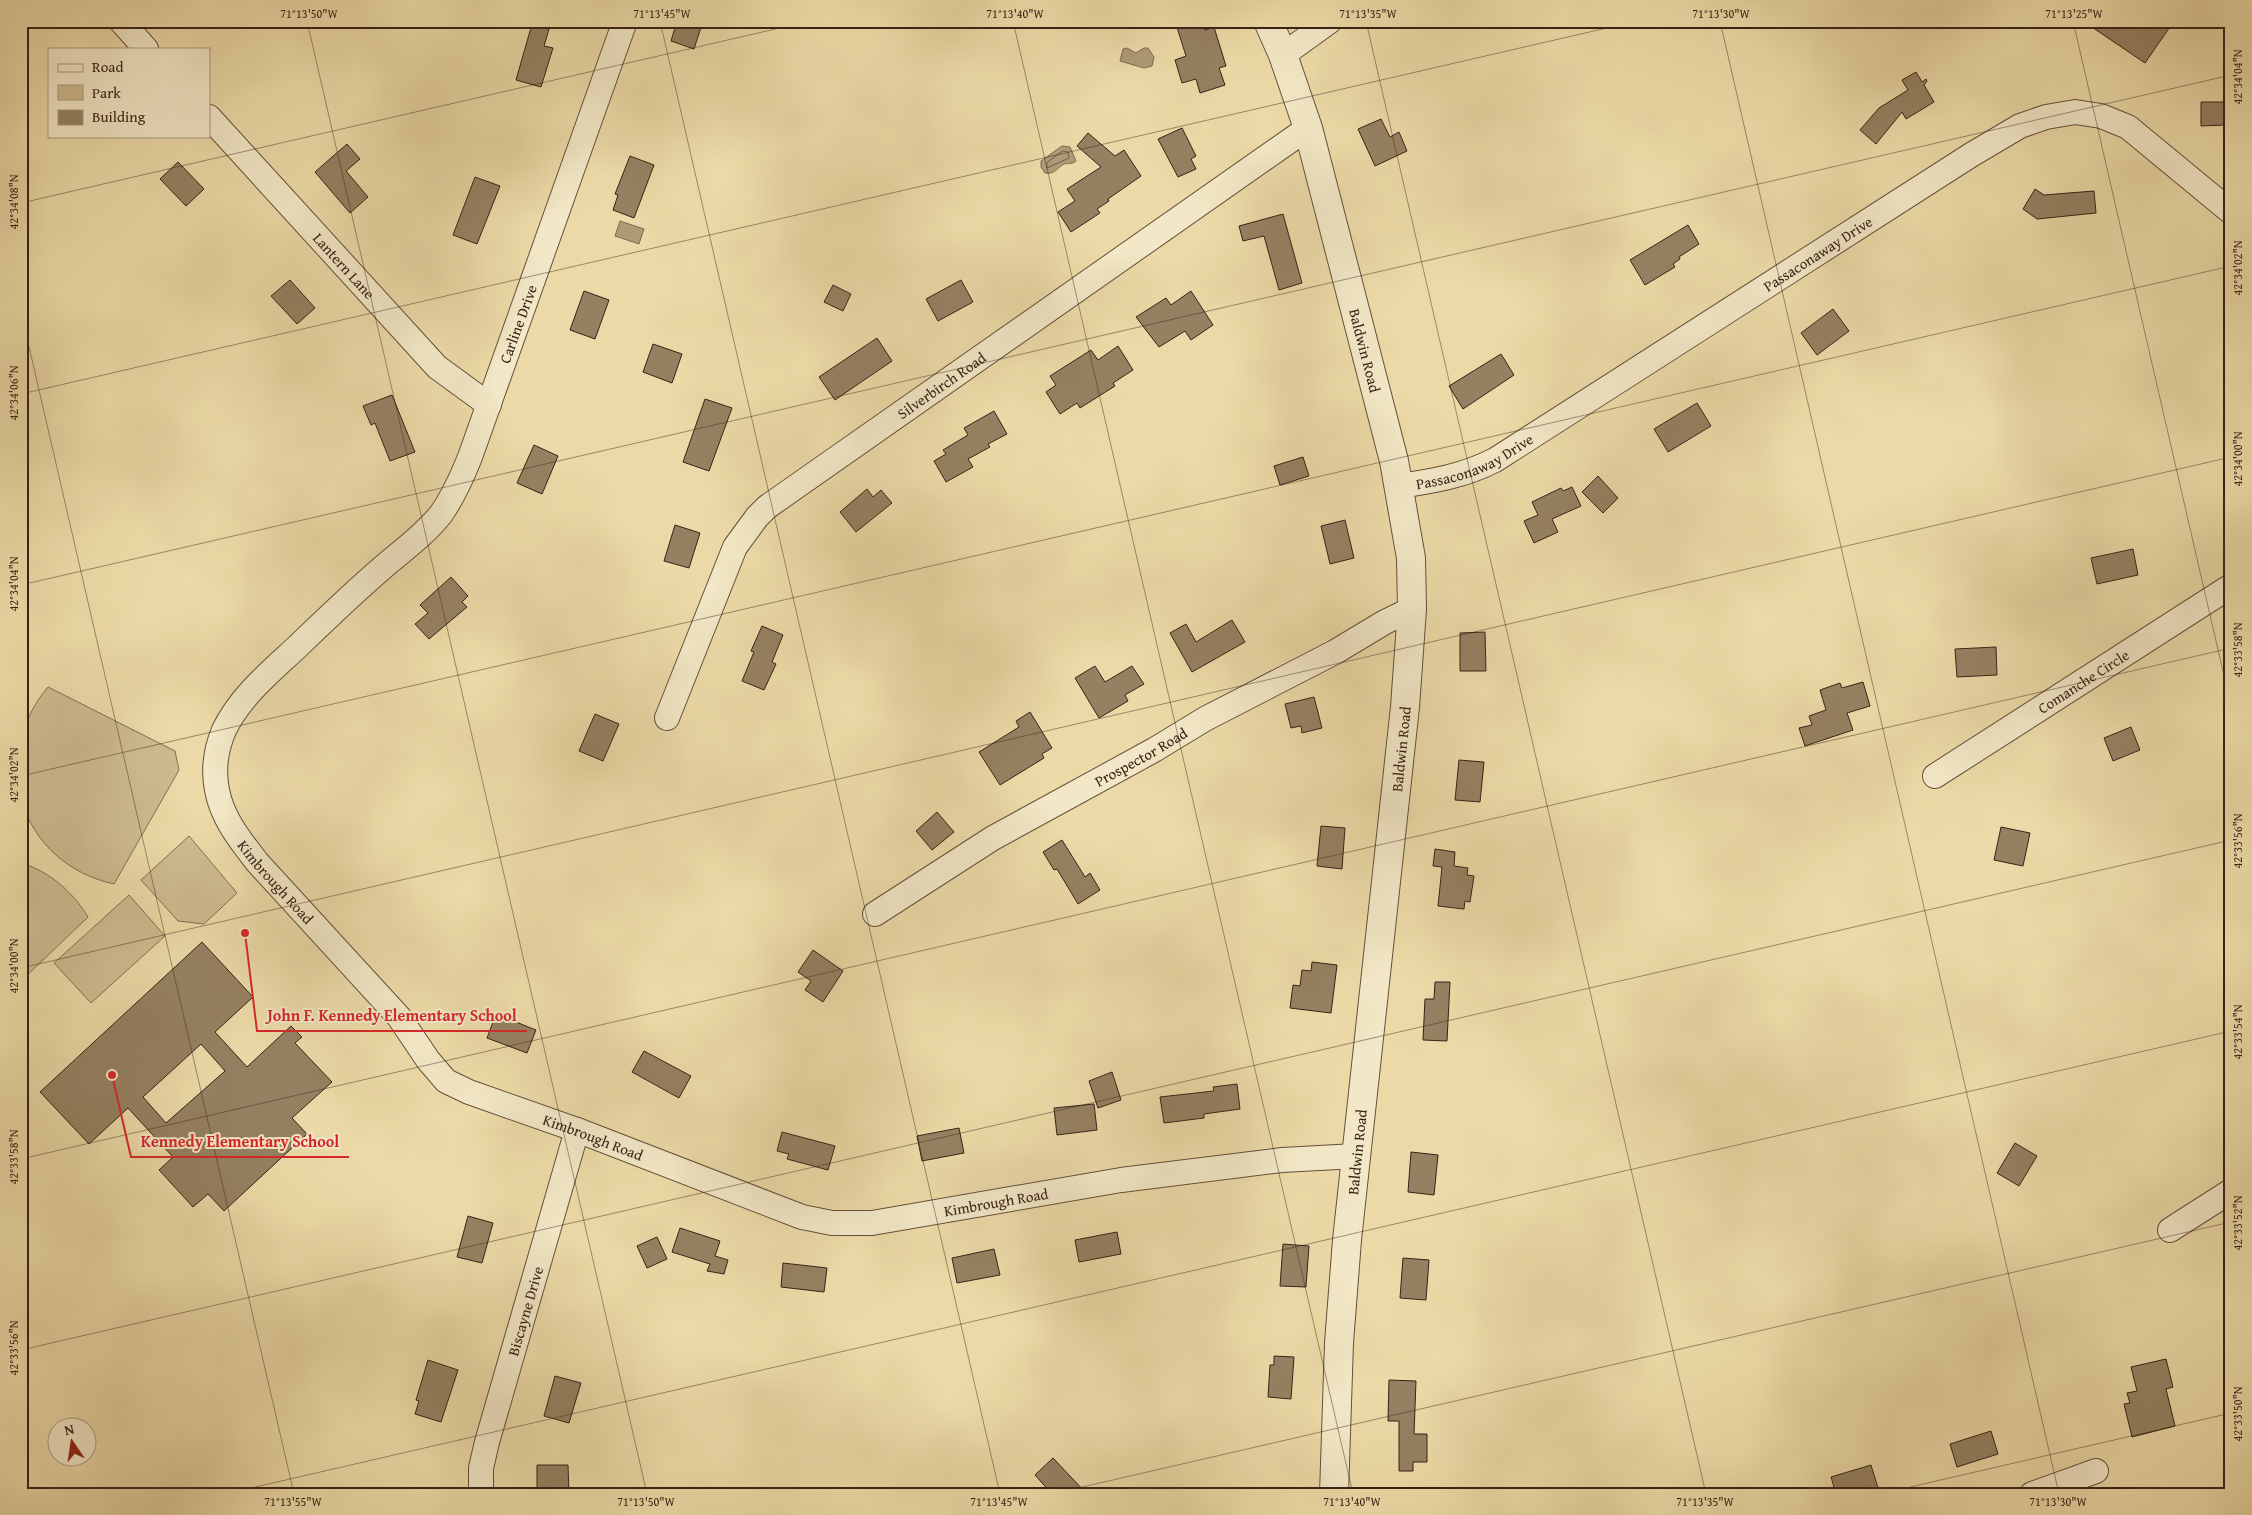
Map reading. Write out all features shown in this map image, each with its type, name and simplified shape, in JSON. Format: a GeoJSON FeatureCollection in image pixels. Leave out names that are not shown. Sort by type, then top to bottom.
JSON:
{"type":"FeatureCollection","features":[{"type":"Feature","properties":{"kind":"street"},"geometry":{"type":"LineString","coordinates":[[121,21],[145,48]]}},
{"type":"Feature","properties":{"kind":"street","name":"Carline Drive"},"geometry":{"type":"LineString","coordinates":[[355,592],[420,536],[441,514],[463,474],[625,21]]}},
{"type":"Feature","properties":{"kind":"street","name":"Baldwin Road"},"geometry":{"type":"LineString","coordinates":[[1268,21],[1283,55],[1308,128],[1400,486],[1411,558],[1412,609],[1406,707],[1356,1156],[1339,1343],[1334,1494]]}},
{"type":"Feature","properties":{"kind":"street"},"geometry":{"type":"LineString","coordinates":[[1283,55],[1330,21]]}},
{"type":"Feature","properties":{"kind":"street","name":"Passaconaway Drive"},"geometry":{"type":"LineString","coordinates":[[1400,486],[1451,478],[1480,468],[1495,460],[1971,156],[2020,126],[2046,117],[2074,112],[2101,116],[2128,126],[2231,212]]}},
{"type":"Feature","properties":{"kind":"street","name":"Lantern Lane"},"geometry":{"type":"LineString","coordinates":[[210,119],[437,367],[489,405]]}},
{"type":"Feature","properties":{"kind":"street","name":"Silverbirch Road"},"geometry":{"type":"LineString","coordinates":[[667,718],[735,547],[757,517],[767,508],[1308,128]]}},
{"type":"Feature","properties":{"kind":"street","name":"Comanche Circle"},"geometry":{"type":"LineString","coordinates":[[1935,776],[2231,586]]}},
{"type":"Feature","properties":{"kind":"street","name":"Kimbrough Road"},"geometry":{"type":"LineString","coordinates":[[355,592],[252,689],[232,717],[220,740],[216,760],[217,791],[223,810],[240,840],[257,862],[399,1017],[442,1078],[469,1092],[577,1130],[783,1211],[817,1220],[852,1224],[882,1222],[1130,1179],[1282,1160],[1356,1156]]}},
{"type":"Feature","properties":{"kind":"street","name":"Prospector Road"},"geometry":{"type":"LineString","coordinates":[[875,914],[993,838],[1154,750],[1205,719],[1336,652],[1385,622],[1412,609]]}},
{"type":"Feature","properties":{"kind":"street","name":"Biscayne Drive"},"geometry":{"type":"LineString","coordinates":[[481,1494],[481,1468],[487,1442],[577,1130]]}},
{"type":"Feature","properties":{"kind":"street"},"geometry":{"type":"LineString","coordinates":[[2170,1230],[2231,1191]]}},
{"type":"Feature","properties":{"kind":"street"},"geometry":{"type":"LineString","coordinates":[[2032,1494],[2096,1471]]}},
{"type":"Feature","properties":{"kind":"green space"},"geometry":{"type":"Polygon","coordinates":[[[48,687],[175,751],[179,770],[114,884],[82,873],[56,855],[35,830],[21,799],[22,740],[30,715],[37,701],[48,687]]]}},
{"type":"Feature","properties":{"kind":"green space"},"geometry":{"type":"Polygon","coordinates":[[[189,836],[237,893],[204,924],[178,921],[141,880],[189,836]]]}},
{"type":"Feature","properties":{"kind":"green space"},"geometry":{"type":"Polygon","coordinates":[[[21,863],[51,877],[68,891],[88,917],[21,981],[21,863]]]}},
{"type":"Feature","properties":{"kind":"green space"},"geometry":{"type":"Polygon","coordinates":[[[129,895],[165,936],[91,1003],[54,963],[129,895]]]}},
{"type":"Feature","properties":{"kind":"water"},"geometry":{"type":"Polygon","coordinates":[[[1127,48],[1136,53],[1144,48],[1148,48],[1154,57],[1152,66],[1144,68],[1120,61],[1123,49],[1127,48]]]}},
{"type":"Feature","properties":{"kind":"water"},"geometry":{"type":"Polygon","coordinates":[[[1062,146],[1070,147],[1076,161],[1064,164],[1051,173],[1045,173],[1041,167],[1041,161],[1062,146]]]}},
{"type":"Feature","properties":{"kind":"water"},"geometry":{"type":"Polygon","coordinates":[[[620,221],[644,229],[639,244],[615,236],[620,221]]]}},
{"type":"Feature","properties":{"kind":"building"},"geometry":{"type":"Polygon","coordinates":[[[677,21],[703,21],[694,49],[671,41],[677,21]]]}},
{"type":"Feature","properties":{"kind":"building"},"geometry":{"type":"Polygon","coordinates":[[[1175,21],[1202,21],[1205,30],[1214,27],[1226,66],[1219,68],[1225,85],[1200,93],[1196,79],[1182,83],[1175,60],[1186,56],[1175,21]]]}},
{"type":"Feature","properties":{"kind":"building"},"geometry":{"type":"Polygon","coordinates":[[[2083,21],[2132,21],[2143,29],[2149,21],[2174,21],[2145,63],[2083,21]]]}},
{"type":"Feature","properties":{"kind":"building"},"geometry":{"type":"Polygon","coordinates":[[[532,24],[549,29],[544,46],[553,48],[541,87],[516,80],[532,24]]]}},
{"type":"Feature","properties":{"kind":"building"},"geometry":{"type":"Polygon","coordinates":[[[1916,72],[1922,82],[1926,79],[1927,81],[1924,85],[1934,102],[1906,119],[1902,112],[1876,144],[1860,130],[1879,108],[1908,90],[1902,80],[1916,72]]]}},
{"type":"Feature","properties":{"kind":"building"},"geometry":{"type":"Polygon","coordinates":[[[2201,102],[2225,102],[2225,125],[2201,126],[2201,102]]]}},
{"type":"Feature","properties":{"kind":"building"},"geometry":{"type":"Polygon","coordinates":[[[1381,119],[1390,137],[1399,132],[1407,151],[1375,166],[1358,129],[1381,119]]]}},
{"type":"Feature","properties":{"kind":"building"},"geometry":{"type":"Polygon","coordinates":[[[1182,128],[1196,156],[1191,159],[1196,169],[1178,177],[1158,139],[1182,128]]]}},
{"type":"Feature","properties":{"kind":"building"},"geometry":{"type":"Polygon","coordinates":[[[1088,133],[1115,156],[1124,150],[1141,176],[1108,199],[1109,201],[1097,209],[1100,213],[1071,232],[1058,212],[1075,201],[1067,189],[1101,167],[1077,146],[1088,133]]]}},
{"type":"Feature","properties":{"kind":"building"},"geometry":{"type":"Polygon","coordinates":[[[347,144],[360,159],[346,171],[368,197],[350,213],[315,172],[347,144]]]}},
{"type":"Feature","properties":{"kind":"building"},"geometry":{"type":"Polygon","coordinates":[[[630,156],[654,165],[634,218],[613,210],[618,195],[615,194],[630,156]]]}},
{"type":"Feature","properties":{"kind":"building"},"geometry":{"type":"Polygon","coordinates":[[[178,162],[204,189],[186,206],[160,179],[178,162]]]}},
{"type":"Feature","properties":{"kind":"building"},"geometry":{"type":"Polygon","coordinates":[[[475,177],[500,186],[477,244],[453,235],[475,177]]]}},
{"type":"Feature","properties":{"kind":"building"},"geometry":{"type":"Polygon","coordinates":[[[2035,189],[2044,195],[2094,191],[2096,213],[2037,219],[2023,209],[2035,189]]]}},
{"type":"Feature","properties":{"kind":"building"},"geometry":{"type":"Polygon","coordinates":[[[1283,214],[1302,283],[1279,290],[1264,236],[1243,241],[1239,226],[1283,214]]]}},
{"type":"Feature","properties":{"kind":"building"},"geometry":{"type":"Polygon","coordinates":[[[1688,225],[1699,244],[1679,257],[1680,259],[1673,264],[1675,267],[1645,285],[1630,260],[1688,225]]]}},
{"type":"Feature","properties":{"kind":"building"},"geometry":{"type":"Polygon","coordinates":[[[290,280],[315,308],[297,324],[271,296],[290,280]]]}},
{"type":"Feature","properties":{"kind":"building"},"geometry":{"type":"Polygon","coordinates":[[[961,280],[973,302],[938,321],[926,299],[961,280]]]}},
{"type":"Feature","properties":{"kind":"building"},"geometry":{"type":"Polygon","coordinates":[[[833,285],[851,294],[843,311],[824,302],[833,285]]]}},
{"type":"Feature","properties":{"kind":"building"},"geometry":{"type":"Polygon","coordinates":[[[584,291],[609,300],[595,339],[570,330],[584,291]]]}},
{"type":"Feature","properties":{"kind":"building"},"geometry":{"type":"Polygon","coordinates":[[[1191,291],[1213,325],[1191,340],[1185,331],[1159,347],[1136,317],[1166,298],[1171,305],[1191,291]]]}},
{"type":"Feature","properties":{"kind":"building"},"geometry":{"type":"Polygon","coordinates":[[[1833,309],[1849,331],[1817,355],[1801,333],[1833,309]]]}},
{"type":"Feature","properties":{"kind":"building"},"geometry":{"type":"Polygon","coordinates":[[[877,338],[892,361],[835,400],[819,377],[877,338]]]}},
{"type":"Feature","properties":{"kind":"building"},"geometry":{"type":"Polygon","coordinates":[[[653,344],[682,354],[672,383],[643,372],[653,344]]]}},
{"type":"Feature","properties":{"kind":"building"},"geometry":{"type":"Polygon","coordinates":[[[1118,346],[1133,370],[1113,383],[1115,386],[1080,408],[1077,403],[1060,414],[1046,392],[1056,385],[1050,376],[1091,350],[1098,360],[1118,346]]]}},
{"type":"Feature","properties":{"kind":"building"},"geometry":{"type":"Polygon","coordinates":[[[1501,354],[1514,375],[1463,409],[1449,386],[1501,354]]]}},
{"type":"Feature","properties":{"kind":"building"},"geometry":{"type":"Polygon","coordinates":[[[392,395],[415,452],[390,461],[375,423],[371,425],[363,406],[392,395]]]}},
{"type":"Feature","properties":{"kind":"building"},"geometry":{"type":"Polygon","coordinates":[[[705,399],[732,408],[709,471],[683,462],[705,399]]]}},
{"type":"Feature","properties":{"kind":"building"},"geometry":{"type":"Polygon","coordinates":[[[1697,403],[1711,426],[1668,452],[1654,429],[1697,403]]]}},
{"type":"Feature","properties":{"kind":"building"},"geometry":{"type":"Polygon","coordinates":[[[994,411],[1007,434],[988,444],[990,447],[968,459],[973,467],[946,482],[934,461],[946,454],[943,450],[968,435],[964,428],[994,411]]]}},
{"type":"Feature","properties":{"kind":"building"},"geometry":{"type":"Polygon","coordinates":[[[534,445],[558,456],[542,494],[517,483],[534,445]]]}},
{"type":"Feature","properties":{"kind":"building"},"geometry":{"type":"Polygon","coordinates":[[[1303,457],[1309,476],[1280,485],[1274,466],[1303,457]]]}},
{"type":"Feature","properties":{"kind":"building"},"geometry":{"type":"Polygon","coordinates":[[[1598,476],[1618,498],[1603,513],[1582,492],[1598,476]]]}},
{"type":"Feature","properties":{"kind":"building"},"geometry":{"type":"Polygon","coordinates":[[[1572,487],[1581,506],[1552,519],[1558,532],[1534,543],[1524,521],[1538,515],[1532,502],[1561,488],[1563,491],[1572,487]]]}},
{"type":"Feature","properties":{"kind":"building"},"geometry":{"type":"Polygon","coordinates":[[[867,489],[873,497],[881,490],[892,503],[856,532],[840,512],[867,489]]]}},
{"type":"Feature","properties":{"kind":"building"},"geometry":{"type":"Polygon","coordinates":[[[1345,520],[1354,558],[1330,564],[1321,526],[1345,520]]]}},
{"type":"Feature","properties":{"kind":"building"},"geometry":{"type":"Polygon","coordinates":[[[675,525],[700,533],[689,568],[664,561],[675,525]]]}},
{"type":"Feature","properties":{"kind":"building"},"geometry":{"type":"Polygon","coordinates":[[[2133,549],[2138,575],[2097,584],[2091,558],[2133,549]]]}},
{"type":"Feature","properties":{"kind":"building"},"geometry":{"type":"Polygon","coordinates":[[[451,577],[468,596],[462,602],[467,607],[429,639],[415,624],[428,613],[420,605],[451,577]]]}},
{"type":"Feature","properties":{"kind":"building"},"geometry":{"type":"Polygon","coordinates":[[[1232,620],[1245,642],[1192,672],[1170,633],[1186,624],[1196,642],[1232,620]]]}},
{"type":"Feature","properties":{"kind":"building"},"geometry":{"type":"Polygon","coordinates":[[[762,626],[783,635],[772,662],[776,664],[764,690],[742,681],[754,652],[751,651],[762,626]]]}},
{"type":"Feature","properties":{"kind":"building"},"geometry":{"type":"Polygon","coordinates":[[[1485,632],[1486,671],[1460,671],[1460,633],[1485,632]]]}},
{"type":"Feature","properties":{"kind":"building"},"geometry":{"type":"Polygon","coordinates":[[[1996,647],[1997,675],[1957,677],[1955,649],[1996,647]]]}},
{"type":"Feature","properties":{"kind":"building"},"geometry":{"type":"Polygon","coordinates":[[[1095,666],[1105,682],[1132,666],[1144,684],[1125,695],[1128,701],[1099,718],[1075,678],[1095,666]]]}},
{"type":"Feature","properties":{"kind":"building"},"geometry":{"type":"Polygon","coordinates":[[[1863,682],[1870,706],[1847,713],[1853,730],[1805,746],[1799,728],[1812,725],[1809,716],[1826,710],[1820,690],[1840,683],[1842,688],[1863,682]]]}},
{"type":"Feature","properties":{"kind":"building"},"geometry":{"type":"Polygon","coordinates":[[[1314,697],[1322,728],[1302,733],[1301,726],[1291,728],[1285,704],[1314,697]]]}},
{"type":"Feature","properties":{"kind":"building"},"geometry":{"type":"Polygon","coordinates":[[[1030,712],[1052,748],[1042,754],[1044,758],[1000,785],[979,752],[1019,727],[1016,721],[1030,712]]]}},
{"type":"Feature","properties":{"kind":"building"},"geometry":{"type":"Polygon","coordinates":[[[595,714],[619,724],[603,761],[579,751],[595,714]]]}},
{"type":"Feature","properties":{"kind":"building"},"geometry":{"type":"Polygon","coordinates":[[[2131,727],[2140,750],[2113,761],[2104,738],[2131,727]]]}},
{"type":"Feature","properties":{"kind":"building"},"geometry":{"type":"Polygon","coordinates":[[[1459,760],[1484,762],[1480,802],[1455,800],[1459,760]]]}},
{"type":"Feature","properties":{"kind":"building"},"geometry":{"type":"Polygon","coordinates":[[[937,812],[954,832],[932,850],[916,831],[937,812]]]}},
{"type":"Feature","properties":{"kind":"building"},"geometry":{"type":"Polygon","coordinates":[[[1321,826],[1345,828],[1342,869],[1317,866],[1321,826]]]}},
{"type":"Feature","properties":{"kind":"building"},"geometry":{"type":"Polygon","coordinates":[[[2001,827],[2030,833],[2023,866],[1994,860],[2001,827]]]}},
{"type":"Feature","properties":{"kind":"building"},"geometry":{"type":"Polygon","coordinates":[[[1062,840],[1085,877],[1090,873],[1100,890],[1078,904],[1057,869],[1054,870],[1043,852],[1062,840]]]}},
{"type":"Feature","properties":{"kind":"building"},"geometry":{"type":"Polygon","coordinates":[[[1435,849],[1455,852],[1454,866],[1468,868],[1467,875],[1474,876],[1470,902],[1465,901],[1464,909],[1438,906],[1442,867],[1433,866],[1435,849]]]}},
{"type":"Feature","properties":{"kind":"building"},"geometry":{"type":"Polygon","coordinates":[[[202,942],[253,997],[215,1032],[247,1067],[291,1026],[302,1037],[295,1043],[332,1082],[292,1118],[307,1134],[224,1211],[208,1194],[193,1207],[159,1170],[173,1157],[128,1108],[89,1144],[40,1092],[202,942]],[[201,1044],[143,1097],[166,1123],[225,1071],[201,1044]]]}},
{"type":"Feature","properties":{"kind":"building"},"geometry":{"type":"Polygon","coordinates":[[[813,950],[843,971],[823,1002],[805,990],[811,981],[798,972],[813,950]]]}},
{"type":"Feature","properties":{"kind":"building"},"geometry":{"type":"Polygon","coordinates":[[[1312,962],[1337,965],[1331,1013],[1290,1008],[1293,985],[1300,986],[1302,970],[1311,971],[1312,962]]]}},
{"type":"Feature","properties":{"kind":"building"},"geometry":{"type":"Polygon","coordinates":[[[1435,982],[1450,982],[1447,1041],[1423,1040],[1425,999],[1434,999],[1435,982]]]}},
{"type":"Feature","properties":{"kind":"building"},"geometry":{"type":"Polygon","coordinates":[[[496,1014],[536,1030],[527,1053],[487,1038],[496,1014]]]}},
{"type":"Feature","properties":{"kind":"building"},"geometry":{"type":"Polygon","coordinates":[[[644,1051],[691,1076],[679,1098],[632,1072],[644,1051]]]}},
{"type":"Feature","properties":{"kind":"building"},"geometry":{"type":"Polygon","coordinates":[[[1112,1072],[1121,1100],[1098,1108],[1089,1081],[1112,1072]]]}},
{"type":"Feature","properties":{"kind":"building"},"geometry":{"type":"Polygon","coordinates":[[[1237,1084],[1240,1109],[1204,1114],[1204,1118],[1164,1123],[1160,1097],[1214,1091],[1213,1087],[1237,1084]]]}},
{"type":"Feature","properties":{"kind":"building"},"geometry":{"type":"Polygon","coordinates":[[[1094,1104],[1097,1130],[1057,1135],[1054,1108],[1094,1104]]]}},
{"type":"Feature","properties":{"kind":"building"},"geometry":{"type":"Polygon","coordinates":[[[959,1128],[964,1153],[922,1161],[917,1136],[959,1128]]]}},
{"type":"Feature","properties":{"kind":"building"},"geometry":{"type":"Polygon","coordinates":[[[782,1132],[835,1146],[828,1170],[787,1159],[789,1154],[777,1151],[782,1132]]]}},
{"type":"Feature","properties":{"kind":"building"},"geometry":{"type":"Polygon","coordinates":[[[2015,1143],[2037,1156],[2019,1186],[1997,1173],[2015,1143]]]}},
{"type":"Feature","properties":{"kind":"building"},"geometry":{"type":"Polygon","coordinates":[[[1411,1152],[1438,1155],[1434,1195],[1408,1192],[1411,1152]]]}},
{"type":"Feature","properties":{"kind":"building"},"geometry":{"type":"Polygon","coordinates":[[[468,1216],[493,1223],[482,1263],[457,1257],[468,1216]]]}},
{"type":"Feature","properties":{"kind":"building"},"geometry":{"type":"Polygon","coordinates":[[[680,1228],[720,1241],[715,1256],[728,1260],[724,1274],[707,1271],[710,1264],[672,1252],[680,1228]]]}},
{"type":"Feature","properties":{"kind":"building"},"geometry":{"type":"Polygon","coordinates":[[[1117,1232],[1121,1254],[1079,1262],[1075,1240],[1117,1232]]]}},
{"type":"Feature","properties":{"kind":"building"},"geometry":{"type":"Polygon","coordinates":[[[657,1237],[667,1259],[647,1268],[637,1246],[657,1237]]]}},
{"type":"Feature","properties":{"kind":"building"},"geometry":{"type":"Polygon","coordinates":[[[1283,1244],[1309,1246],[1306,1287],[1280,1286],[1283,1244]]]}},
{"type":"Feature","properties":{"kind":"building"},"geometry":{"type":"Polygon","coordinates":[[[994,1249],[1000,1275],[957,1283],[952,1258],[994,1249]]]}},
{"type":"Feature","properties":{"kind":"building"},"geometry":{"type":"Polygon","coordinates":[[[1403,1258],[1429,1260],[1426,1300],[1400,1298],[1403,1258]]]}},
{"type":"Feature","properties":{"kind":"building"},"geometry":{"type":"Polygon","coordinates":[[[783,1263],[827,1268],[824,1292],[781,1287],[783,1263]]]}},
{"type":"Feature","properties":{"kind":"building"},"geometry":{"type":"Polygon","coordinates":[[[1274,1356],[1294,1357],[1291,1399],[1268,1397],[1270,1365],[1274,1365],[1274,1356]]]}},
{"type":"Feature","properties":{"kind":"building"},"geometry":{"type":"Polygon","coordinates":[[[2166,1359],[2173,1387],[2166,1389],[2175,1426],[2132,1437],[2124,1404],[2130,1403],[2127,1393],[2137,1391],[2131,1367],[2166,1359]]]}},
{"type":"Feature","properties":{"kind":"building"},"geometry":{"type":"Polygon","coordinates":[[[428,1360],[458,1370],[441,1422],[415,1414],[419,1401],[416,1400],[428,1360]]]}},
{"type":"Feature","properties":{"kind":"building"},"geometry":{"type":"Polygon","coordinates":[[[555,1376],[581,1383],[569,1423],[544,1416],[555,1376]]]}},
{"type":"Feature","properties":{"kind":"building"},"geometry":{"type":"Polygon","coordinates":[[[1389,1380],[1416,1381],[1414,1434],[1427,1434],[1427,1462],[1413,1462],[1413,1471],[1399,1471],[1399,1421],[1388,1421],[1389,1380]]]}},
{"type":"Feature","properties":{"kind":"building"},"geometry":{"type":"Polygon","coordinates":[[[1991,1431],[1998,1454],[1957,1467],[1950,1444],[1991,1431]]]}},
{"type":"Feature","properties":{"kind":"building"},"geometry":{"type":"Polygon","coordinates":[[[1053,1458],[1087,1494],[1052,1494],[1035,1475],[1053,1458]]]}},
{"type":"Feature","properties":{"kind":"building"},"geometry":{"type":"Polygon","coordinates":[[[537,1465],[568,1465],[569,1494],[550,1494],[548,1489],[537,1489],[537,1465]]]}},
{"type":"Feature","properties":{"kind":"building"},"geometry":{"type":"Polygon","coordinates":[[[1871,1465],[1878,1488],[1859,1494],[1836,1494],[1831,1477],[1871,1465]]]}},
{"type":"Feature","properties":{"kind":"place","name":"John F. Kennedy Elementary School"},"geometry":{"type":"Point","coordinates":[245,933]}},
{"type":"Feature","properties":{"kind":"place","name":"Kennedy Elementary School"},"geometry":{"type":"Point","coordinates":[112,1075]}}]}
